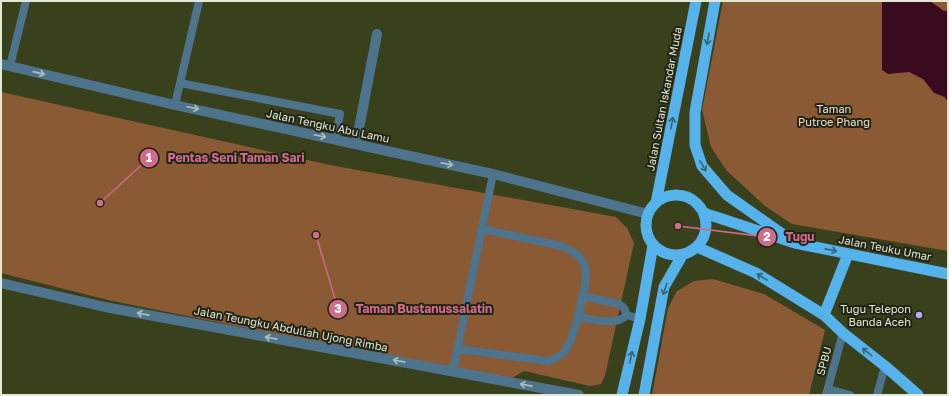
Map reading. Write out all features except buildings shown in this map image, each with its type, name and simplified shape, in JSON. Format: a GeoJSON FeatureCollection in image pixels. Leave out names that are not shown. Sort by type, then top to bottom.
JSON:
{"type":"FeatureCollection","features":[{"type":"Feature","properties":{"kind":"highway","name":"Jalan Sultan Iskandar Muda"},"geometry":{"type":"LineString","coordinates":[[656,203],[696,1]]}},
{"type":"Feature","properties":{"kind":"highway"},"geometry":{"type":"LineString","coordinates":[[715,1],[695,112],[695,145],[702,166],[727,195],[794,243]]}},
{"type":"Feature","properties":{"kind":"highway"},"geometry":{"type":"LineString","coordinates":[[677,195],[688,197],[697,203],[708,214],[706,231],[697,247],[690,252],[673,255],[664,252],[653,245],[647,232],[647,223],[648,214],[656,203],[666,197],[677,195]]}},
{"type":"Feature","properties":{"kind":"highway","name":"Jalan Teuku Umar"},"geometry":{"type":"LineString","coordinates":[[708,214],[794,243],[948,274]]}},
{"type":"Feature","properties":{"kind":"highway"},"geometry":{"type":"LineString","coordinates":[[622,395],[640,319],[653,245]]}},
{"type":"Feature","properties":{"kind":"highway"},"geometry":{"type":"LineString","coordinates":[[697,247],[756,273],[824,315],[843,333],[885,366],[918,395]]}},
{"type":"Feature","properties":{"kind":"highway"},"geometry":{"type":"LineString","coordinates":[[644,395],[664,287],[682,254]]}},
{"type":"Feature","properties":{"kind":"highway"},"geometry":{"type":"LineString","coordinates":[[824,315],[848,254]]}},
{"type":"Feature","properties":{"kind":"street"},"geometry":{"type":"LineString","coordinates":[[356,144],[377,34]]}},
{"type":"Feature","properties":{"kind":"street","name":"Jalan Tengku Abu Lamu"},"geometry":{"type":"LineString","coordinates":[[6,65],[175,105],[493,174],[648,214]]}},
{"type":"Feature","properties":{"kind":"street","name":"Jalan Teungku Abdullah Ujong Rimba"},"geometry":{"type":"LineString","coordinates":[[1,283],[105,307],[578,395]]}},
{"type":"Feature","properties":{"kind":"lane"},"geometry":{"type":"LineString","coordinates":[[6,65],[26,1]]}},
{"type":"Feature","properties":{"kind":"lane"},"geometry":{"type":"LineString","coordinates":[[175,105],[200,1]]}},
{"type":"Feature","properties":{"kind":"lane"},"geometry":{"type":"LineString","coordinates":[[180,83],[340,114],[335,140]]}},
{"type":"Feature","properties":{"kind":"lane"},"geometry":{"type":"LineString","coordinates":[[453,372],[493,174]]}},
{"type":"Feature","properties":{"kind":"lane"},"geometry":{"type":"LineString","coordinates":[[458,349],[548,361],[558,358],[564,352],[569,344],[578,317],[586,269],[577,254],[572,250],[561,246],[482,228]]}},
{"type":"Feature","properties":{"kind":"lane"},"geometry":{"type":"LineString","coordinates":[[582,296],[619,304],[624,308],[626,315]]}},
{"type":"Feature","properties":{"kind":"lane"},"geometry":{"type":"LineString","coordinates":[[626,315],[640,319]]}},
{"type":"Feature","properties":{"kind":"lane"},"geometry":{"type":"LineString","coordinates":[[578,317],[615,321],[624,319],[626,315]]}},
{"type":"Feature","properties":{"kind":"lane","name":"SPBU"},"geometry":{"type":"LineString","coordinates":[[827,392],[843,333]]}},
{"type":"Feature","properties":{"kind":"lane"},"geometry":{"type":"LineString","coordinates":[[877,395],[885,366]]}},
{"type":"Feature","properties":{"kind":"lane"},"geometry":{"type":"LineString","coordinates":[[827,392],[850,395]]}},
{"type":"Feature","properties":{"kind":"green space","name":"Taman Putroe Phang"},"geometry":{"type":"Polygon","coordinates":[[[723,1],[948,1],[948,251],[792,224],[765,206],[726,170],[711,147],[702,110],[723,1]]]}},
{"type":"Feature","properties":{"kind":"green space"},"geometry":{"type":"Polygon","coordinates":[[[1,92],[330,165],[616,217],[627,228],[634,243],[605,376],[601,384],[590,386],[524,371],[507,381],[108,300],[1,273],[1,92]]]}},
{"type":"Feature","properties":{"kind":"green space"},"geometry":{"type":"Polygon","coordinates":[[[713,279],[764,294],[825,330],[809,395],[652,395],[668,308],[677,291],[694,281],[713,279]]]}},
{"type":"Feature","properties":{"kind":"shaded area"},"geometry":{"type":"Polygon","coordinates":[[[882,1],[930,1],[944,11],[948,10],[948,103],[945,97],[934,93],[923,79],[909,72],[888,74],[882,70],[882,1]]]}},
{"type":"Feature","properties":{"kind":"place","name":"Pentas Seni Taman Sari"},"geometry":{"type":"Point","coordinates":[100,203]}},
{"type":"Feature","properties":{"kind":"place","name":"Tugu"},"geometry":{"type":"Point","coordinates":[678,226]}},
{"type":"Feature","properties":{"kind":"place","name":"Taman Bustanussalatin"},"geometry":{"type":"Point","coordinates":[316,235]}},
{"type":"Feature","properties":{"kind":"place","name":"Tugu Telepon Banda Aceh"},"geometry":{"type":"Point","coordinates":[919,315]}}]}
